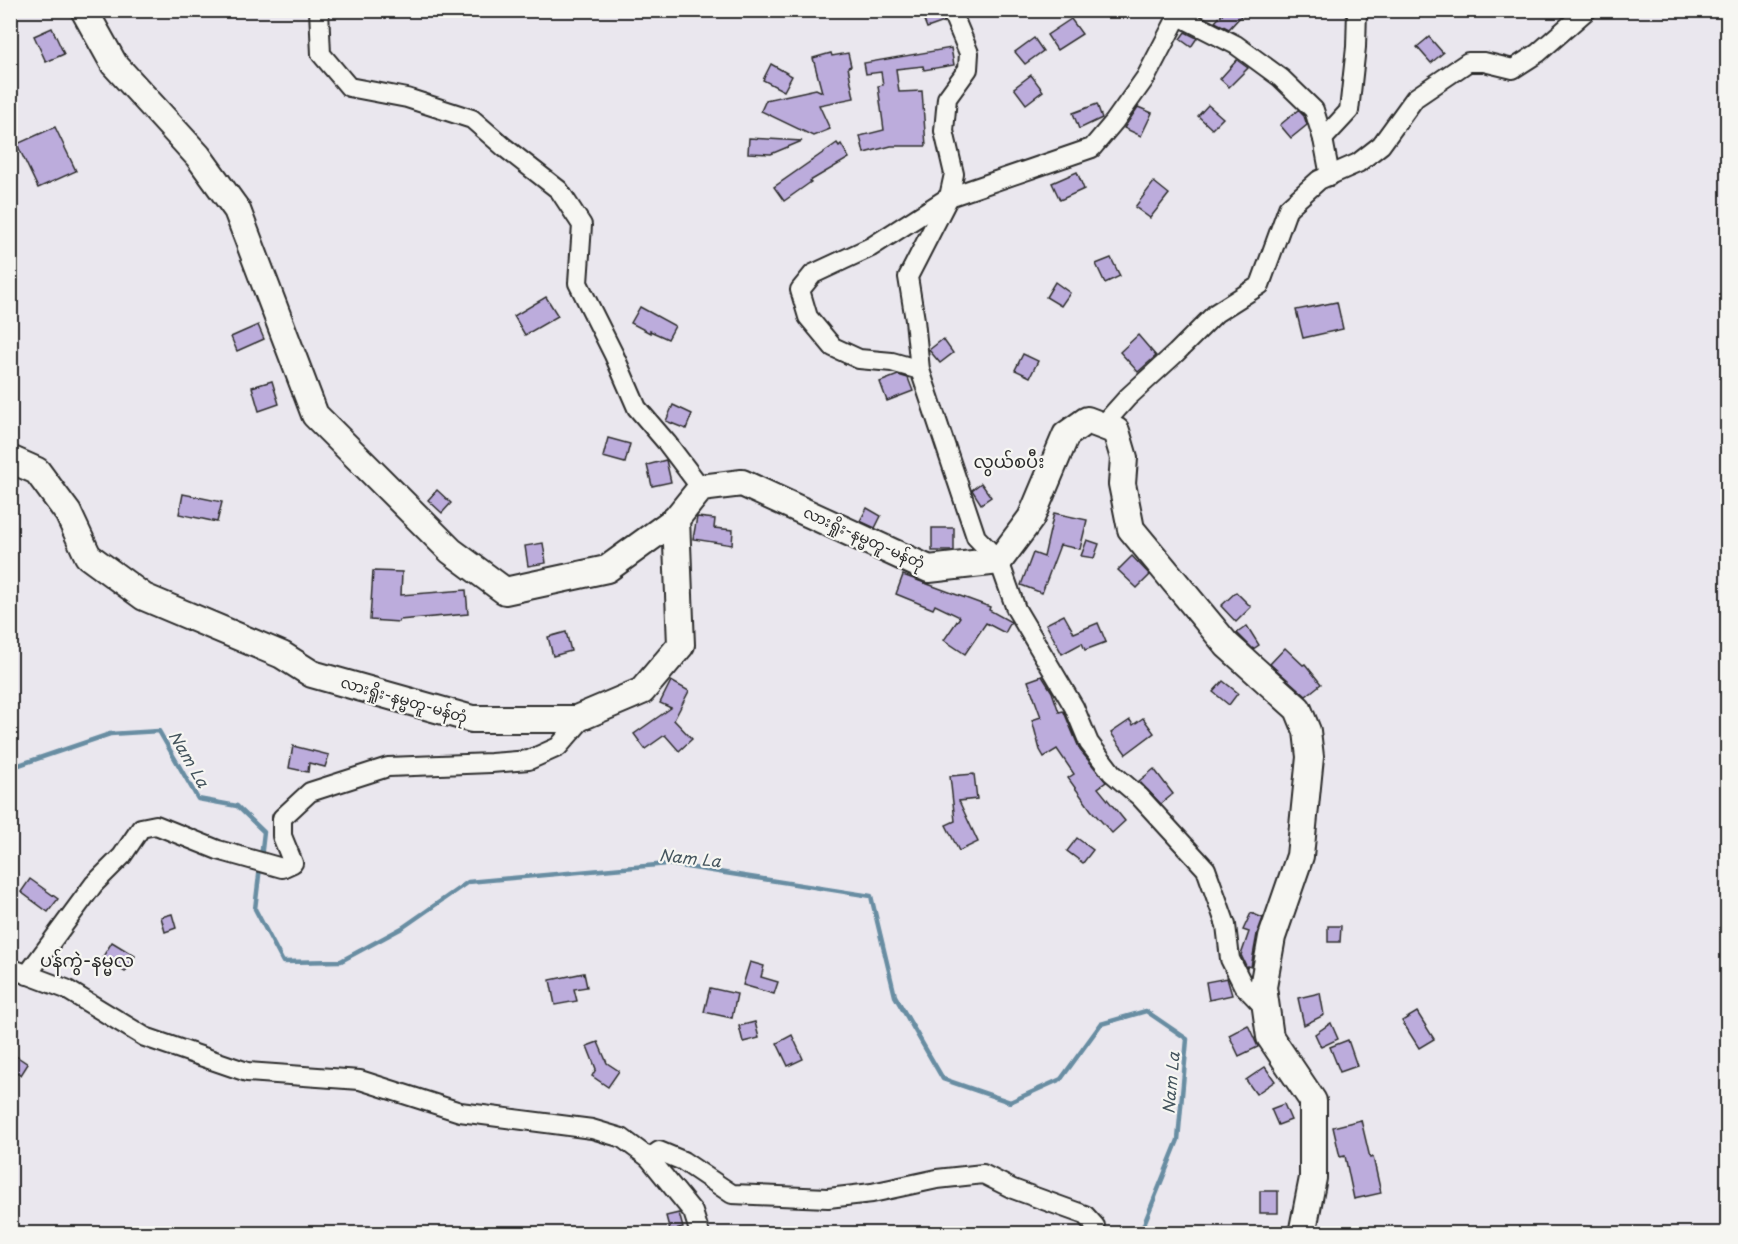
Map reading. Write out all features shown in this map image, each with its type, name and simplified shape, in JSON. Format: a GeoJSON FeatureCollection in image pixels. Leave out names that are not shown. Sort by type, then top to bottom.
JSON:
{"type":"FeatureCollection","features":[{"type":"Feature","properties":{"kind":"main road"},"geometry":{"type":"LineString","coordinates":[[84,10],[114,64],[198,156],[237,210],[315,415],[451,551],[505,591],[607,569],[676,519],[701,488]]}},
{"type":"Feature","properties":{"kind":"main road"},"geometry":{"type":"LineString","coordinates":[[999,561],[1031,518],[1066,435],[1087,420],[1116,431],[1124,458],[1122,484],[1131,529],[1227,645],[1298,709],[1306,731],[1310,757],[1300,856],[1272,937],[1263,987],[1270,1037],[1313,1101],[1313,1178],[1302,1233]]}},
{"type":"Feature","properties":{"kind":"main road","name":"လားရှိုး-နမ္မတူ-မန်တုံ"},"geometry":{"type":"LineString","coordinates":[[10,459],[37,471],[68,513],[88,556],[144,597],[282,655],[312,674],[472,719],[576,719],[642,691],[681,645],[676,519]]}},
{"type":"Feature","properties":{"kind":"main road","name":"လားရှိုး-နမ္မတူ-မန်တုံ"},"geometry":{"type":"LineString","coordinates":[[701,488],[742,483],[929,569],[999,561]]}},
{"type":"Feature","properties":{"kind":"street"},"geometry":{"type":"LineString","coordinates":[[320,10],[321,54],[349,87],[407,98],[471,119],[559,190],[582,225],[578,283],[614,355],[637,408],[668,442],[701,488]]}},
{"type":"Feature","properties":{"kind":"street"},"geometry":{"type":"LineString","coordinates":[[951,10],[969,53],[968,69],[947,98],[944,131],[954,174],[949,197],[908,277],[920,370],[976,537],[999,561],[1016,609],[1074,707],[1089,743],[1112,773],[1140,797],[1206,869],[1226,925],[1230,959],[1244,985],[1266,1009]]}},
{"type":"Feature","properties":{"kind":"street"},"geometry":{"type":"LineString","coordinates":[[1323,139],[1349,111],[1356,47],[1357,10]]}},
{"type":"Feature","properties":{"kind":"street"},"geometry":{"type":"LineString","coordinates":[[1102,426],[1128,397],[1216,313],[1260,285],[1288,208],[1319,180],[1358,163],[1381,145],[1415,98],[1453,71],[1468,62],[1484,62],[1513,69],[1538,53],[1587,10]]}},
{"type":"Feature","properties":{"kind":"street"},"geometry":{"type":"LineString","coordinates":[[920,370],[892,362],[859,359],[833,347],[808,317],[800,290],[813,274],[871,247],[949,197],[1092,148],[1146,77],[1180,14],[1236,45],[1281,78],[1314,110],[1323,139],[1330,176]]}},
{"type":"Feature","properties":{"kind":"street"},"geometry":{"type":"LineString","coordinates":[[585,716],[558,747],[529,760],[388,767],[309,792],[282,818],[282,836],[293,864],[282,868],[218,850],[156,825],[141,828],[122,856],[19,972],[66,989],[145,1037],[247,1072],[360,1080],[460,1112],[592,1128],[622,1138],[649,1158],[693,1212],[700,1233]]}},
{"type":"Feature","properties":{"kind":"street"},"geometry":{"type":"LineString","coordinates":[[649,1158],[659,1151],[683,1161],[732,1194],[773,1196],[828,1198],[937,1179],[983,1174],[1013,1189],[1085,1215],[1095,1226],[1094,1233]]}},
{"type":"Feature","properties":{"kind":"building"},"geometry":{"type":"Polygon","coordinates":[[[920,10],[940,10],[944,22],[927,28],[920,10]]]}},
{"type":"Feature","properties":{"kind":"building"},"geometry":{"type":"Polygon","coordinates":[[[1226,10],[1234,10],[1241,16],[1229,29],[1215,22],[1226,10]]]}},
{"type":"Feature","properties":{"kind":"building"},"geometry":{"type":"Polygon","coordinates":[[[1071,19],[1082,34],[1057,50],[1047,35],[1071,19]]]}},
{"type":"Feature","properties":{"kind":"building"},"geometry":{"type":"Polygon","coordinates":[[[52,28],[64,54],[46,62],[34,36],[52,28]]]}},
{"type":"Feature","properties":{"kind":"building"},"geometry":{"type":"Polygon","coordinates":[[[1185,32],[1197,38],[1191,47],[1180,39],[1185,32]]]}},
{"type":"Feature","properties":{"kind":"building"},"geometry":{"type":"Polygon","coordinates":[[[1429,37],[1443,53],[1431,63],[1417,47],[1429,37]]]}},
{"type":"Feature","properties":{"kind":"building"},"geometry":{"type":"Polygon","coordinates":[[[1034,38],[1043,51],[1025,64],[1015,52],[1034,38]]]}},
{"type":"Feature","properties":{"kind":"building"},"geometry":{"type":"Polygon","coordinates":[[[951,48],[954,65],[924,70],[923,66],[896,69],[899,92],[922,91],[926,146],[891,146],[864,153],[860,136],[884,130],[878,86],[883,85],[881,72],[866,74],[864,63],[951,48]]]}},
{"type":"Feature","properties":{"kind":"building"},"geometry":{"type":"Polygon","coordinates":[[[831,53],[832,56],[848,53],[851,66],[848,67],[854,98],[819,105],[830,129],[813,136],[761,111],[766,100],[816,89],[822,92],[813,58],[831,53]]]}},
{"type":"Feature","properties":{"kind":"building"},"geometry":{"type":"Polygon","coordinates":[[[1237,60],[1248,68],[1229,87],[1220,79],[1237,60]]]}},
{"type":"Feature","properties":{"kind":"building"},"geometry":{"type":"Polygon","coordinates":[[[771,64],[792,76],[784,91],[763,80],[771,64]]]}},
{"type":"Feature","properties":{"kind":"building"},"geometry":{"type":"Polygon","coordinates":[[[1031,75],[1043,91],[1026,104],[1014,88],[1031,75]]]}},
{"type":"Feature","properties":{"kind":"building"},"geometry":{"type":"Polygon","coordinates":[[[1097,104],[1102,118],[1079,129],[1073,113],[1097,104]]]}},
{"type":"Feature","properties":{"kind":"building"},"geometry":{"type":"Polygon","coordinates":[[[1208,105],[1223,118],[1212,129],[1198,116],[1208,105]]]}},
{"type":"Feature","properties":{"kind":"building"},"geometry":{"type":"Polygon","coordinates":[[[1138,107],[1152,113],[1141,136],[1124,128],[1138,107]]]}},
{"type":"Feature","properties":{"kind":"building"},"geometry":{"type":"Polygon","coordinates":[[[1298,110],[1304,116],[1307,125],[1291,138],[1280,125],[1298,110]]]}},
{"type":"Feature","properties":{"kind":"building"},"geometry":{"type":"Polygon","coordinates":[[[55,127],[76,171],[38,188],[17,144],[55,127]]]}},
{"type":"Feature","properties":{"kind":"building"},"geometry":{"type":"Polygon","coordinates":[[[749,138],[802,141],[771,154],[748,153],[749,138]]]}},
{"type":"Feature","properties":{"kind":"building"},"geometry":{"type":"Polygon","coordinates":[[[837,143],[839,146],[841,144],[849,158],[810,181],[784,201],[774,187],[837,143]]]}},
{"type":"Feature","properties":{"kind":"building"},"geometry":{"type":"Polygon","coordinates":[[[1077,172],[1084,189],[1060,200],[1052,183],[1077,172]]]}},
{"type":"Feature","properties":{"kind":"building"},"geometry":{"type":"Polygon","coordinates":[[[1154,182],[1169,194],[1150,218],[1135,207],[1154,182]]]}},
{"type":"Feature","properties":{"kind":"building"},"geometry":{"type":"Polygon","coordinates":[[[1111,258],[1120,276],[1105,283],[1096,264],[1111,258]]]}},
{"type":"Feature","properties":{"kind":"building"},"geometry":{"type":"Polygon","coordinates":[[[1055,282],[1070,293],[1061,306],[1046,297],[1055,282]]]}},
{"type":"Feature","properties":{"kind":"building"},"geometry":{"type":"Polygon","coordinates":[[[546,297],[558,316],[525,335],[514,316],[546,297]]]}},
{"type":"Feature","properties":{"kind":"building"},"geometry":{"type":"Polygon","coordinates":[[[1337,302],[1343,329],[1303,338],[1296,310],[1337,302]]]}},
{"type":"Feature","properties":{"kind":"building"},"geometry":{"type":"Polygon","coordinates":[[[640,307],[675,326],[668,339],[631,323],[640,307]]]}},
{"type":"Feature","properties":{"kind":"building"},"geometry":{"type":"Polygon","coordinates":[[[258,325],[264,339],[237,351],[231,337],[258,325]]]}},
{"type":"Feature","properties":{"kind":"building"},"geometry":{"type":"Polygon","coordinates":[[[1138,335],[1156,356],[1138,372],[1120,352],[1138,335]]]}},
{"type":"Feature","properties":{"kind":"building"},"geometry":{"type":"Polygon","coordinates":[[[943,339],[953,353],[940,363],[929,350],[943,339]]]}},
{"type":"Feature","properties":{"kind":"building"},"geometry":{"type":"Polygon","coordinates":[[[1023,354],[1038,361],[1030,377],[1015,370],[1023,354]]]}},
{"type":"Feature","properties":{"kind":"building"},"geometry":{"type":"Polygon","coordinates":[[[898,375],[908,378],[913,391],[887,401],[880,382],[898,375]]]}},
{"type":"Feature","properties":{"kind":"building"},"geometry":{"type":"Polygon","coordinates":[[[272,381],[279,404],[259,411],[252,387],[272,381]]]}},
{"type":"Feature","properties":{"kind":"building"},"geometry":{"type":"Polygon","coordinates":[[[673,405],[692,414],[686,429],[666,421],[673,405]]]}},
{"type":"Feature","properties":{"kind":"building"},"geometry":{"type":"Polygon","coordinates":[[[608,438],[630,444],[625,463],[603,457],[608,438]]]}},
{"type":"Feature","properties":{"kind":"building"},"geometry":{"type":"Polygon","coordinates":[[[666,460],[671,482],[652,486],[647,465],[666,460]]]}},
{"type":"Feature","properties":{"kind":"building"},"geometry":{"type":"Polygon","coordinates":[[[981,483],[991,497],[981,504],[972,490],[981,483]]]}},
{"type":"Feature","properties":{"kind":"building"},"geometry":{"type":"Polygon","coordinates":[[[437,490],[451,503],[442,513],[428,500],[437,490]]]}},
{"type":"Feature","properties":{"kind":"building"},"geometry":{"type":"Polygon","coordinates":[[[183,494],[222,502],[217,522],[179,514],[183,494]]]}},
{"type":"Feature","properties":{"kind":"building"},"geometry":{"type":"Polygon","coordinates":[[[867,508],[881,516],[875,528],[860,521],[867,508]]]}},
{"type":"Feature","properties":{"kind":"building"},"geometry":{"type":"Polygon","coordinates":[[[1054,513],[1087,520],[1080,549],[1060,545],[1042,593],[1021,585],[1033,553],[1044,557],[1054,513]]]}},
{"type":"Feature","properties":{"kind":"building"},"geometry":{"type":"Polygon","coordinates":[[[697,517],[715,519],[714,528],[733,530],[732,545],[693,539],[697,517]]]}},
{"type":"Feature","properties":{"kind":"building"},"geometry":{"type":"Polygon","coordinates":[[[932,528],[954,528],[954,551],[932,551],[932,528]]]}},
{"type":"Feature","properties":{"kind":"building"},"geometry":{"type":"Polygon","coordinates":[[[1087,540],[1099,544],[1094,558],[1081,556],[1087,540]]]}},
{"type":"Feature","properties":{"kind":"building"},"geometry":{"type":"Polygon","coordinates":[[[543,543],[546,563],[528,566],[525,546],[543,543]]]}},
{"type":"Feature","properties":{"kind":"building"},"geometry":{"type":"Polygon","coordinates":[[[1132,556],[1150,575],[1137,588],[1118,570],[1132,556]]]}},
{"type":"Feature","properties":{"kind":"building"},"geometry":{"type":"Polygon","coordinates":[[[373,571],[402,572],[401,595],[466,590],[468,614],[399,620],[399,622],[370,620],[373,571]]]}},
{"type":"Feature","properties":{"kind":"building"},"geometry":{"type":"Polygon","coordinates":[[[903,575],[990,607],[989,610],[1011,622],[1005,633],[986,623],[965,654],[944,640],[960,617],[935,605],[933,609],[896,594],[903,575]]]}},
{"type":"Feature","properties":{"kind":"building"},"geometry":{"type":"Polygon","coordinates":[[[1236,592],[1251,607],[1236,622],[1221,606],[1236,592]]]}},
{"type":"Feature","properties":{"kind":"building"},"geometry":{"type":"Polygon","coordinates":[[[1064,615],[1074,633],[1098,623],[1106,642],[1085,650],[1082,643],[1062,654],[1046,624],[1064,615]]]}},
{"type":"Feature","properties":{"kind":"building"},"geometry":{"type":"Polygon","coordinates":[[[1247,626],[1259,645],[1253,649],[1237,633],[1247,626]]]}},
{"type":"Feature","properties":{"kind":"building"},"geometry":{"type":"Polygon","coordinates":[[[566,632],[571,651],[553,656],[548,637],[566,632]]]}},
{"type":"Feature","properties":{"kind":"building"},"geometry":{"type":"Polygon","coordinates":[[[1285,648],[1303,665],[1305,664],[1321,684],[1306,696],[1270,664],[1285,648]]]}},
{"type":"Feature","properties":{"kind":"building"},"geometry":{"type":"Polygon","coordinates":[[[1042,676],[1052,692],[1059,712],[1064,712],[1080,750],[1106,782],[1098,788],[1125,821],[1112,833],[1091,810],[1068,778],[1074,774],[1057,749],[1044,757],[1040,750],[1032,720],[1041,717],[1028,681],[1042,676]]]}},
{"type":"Feature","properties":{"kind":"building"},"geometry":{"type":"Polygon","coordinates":[[[671,681],[689,691],[674,720],[692,739],[679,751],[665,735],[645,749],[634,734],[671,708],[660,703],[671,681]]]}},
{"type":"Feature","properties":{"kind":"building"},"geometry":{"type":"Polygon","coordinates":[[[1223,681],[1238,693],[1229,705],[1213,692],[1223,681]]]}},
{"type":"Feature","properties":{"kind":"building"},"geometry":{"type":"Polygon","coordinates":[[[1143,718],[1154,733],[1126,754],[1111,733],[1130,720],[1133,725],[1143,718]]]}},
{"type":"Feature","properties":{"kind":"building"},"geometry":{"type":"Polygon","coordinates":[[[293,746],[329,755],[325,767],[309,763],[308,772],[289,768],[293,746]]]}},
{"type":"Feature","properties":{"kind":"building"},"geometry":{"type":"Polygon","coordinates":[[[1154,769],[1173,794],[1161,804],[1139,781],[1154,769]]]}},
{"type":"Feature","properties":{"kind":"building"},"geometry":{"type":"Polygon","coordinates":[[[974,774],[977,799],[959,801],[978,842],[959,851],[946,825],[955,821],[950,776],[974,774]]]}},
{"type":"Feature","properties":{"kind":"building"},"geometry":{"type":"Polygon","coordinates":[[[1077,838],[1093,850],[1083,863],[1067,851],[1077,838]]]}},
{"type":"Feature","properties":{"kind":"building"},"geometry":{"type":"Polygon","coordinates":[[[30,879],[58,899],[48,912],[21,892],[30,879]]]}},
{"type":"Feature","properties":{"kind":"building"},"geometry":{"type":"Polygon","coordinates":[[[1251,913],[1263,918],[1257,934],[1251,967],[1247,968],[1241,955],[1249,932],[1243,930],[1251,913]]]}},
{"type":"Feature","properties":{"kind":"building"},"geometry":{"type":"Polygon","coordinates":[[[172,914],[176,928],[165,932],[161,917],[172,914]]]}},
{"type":"Feature","properties":{"kind":"building"},"geometry":{"type":"Polygon","coordinates":[[[1328,926],[1341,926],[1340,942],[1328,942],[1328,926]]]}},
{"type":"Feature","properties":{"kind":"building"},"geometry":{"type":"Polygon","coordinates":[[[112,942],[135,956],[125,972],[102,958],[112,942]]]}},
{"type":"Feature","properties":{"kind":"building"},"geometry":{"type":"Polygon","coordinates":[[[750,962],[764,966],[761,977],[778,982],[774,994],[743,985],[750,962]]]}},
{"type":"Feature","properties":{"kind":"building"},"geometry":{"type":"Polygon","coordinates":[[[584,973],[587,987],[574,989],[577,1001],[555,1005],[550,980],[584,973]]]}},
{"type":"Feature","properties":{"kind":"building"},"geometry":{"type":"Polygon","coordinates":[[[1227,978],[1232,995],[1209,1000],[1206,982],[1227,978]]]}},
{"type":"Feature","properties":{"kind":"building"},"geometry":{"type":"Polygon","coordinates":[[[710,988],[737,994],[732,1018],[704,1012],[710,988]]]}},
{"type":"Feature","properties":{"kind":"building"},"geometry":{"type":"Polygon","coordinates":[[[1320,993],[1324,1015],[1304,1025],[1298,998],[1320,993]]]}},
{"type":"Feature","properties":{"kind":"building"},"geometry":{"type":"Polygon","coordinates":[[[1417,1012],[1434,1039],[1419,1048],[1402,1021],[1417,1012]]]}},
{"type":"Feature","properties":{"kind":"building"},"geometry":{"type":"Polygon","coordinates":[[[755,1022],[759,1038],[743,1042],[739,1026],[755,1022]]]}},
{"type":"Feature","properties":{"kind":"building"},"geometry":{"type":"Polygon","coordinates":[[[1331,1023],[1338,1039],[1321,1047],[1315,1034],[1331,1023]]]}},
{"type":"Feature","properties":{"kind":"building"},"geometry":{"type":"Polygon","coordinates":[[[1248,1025],[1258,1047],[1239,1056],[1229,1035],[1248,1025]]]}},
{"type":"Feature","properties":{"kind":"building"},"geometry":{"type":"Polygon","coordinates":[[[792,1035],[803,1059],[788,1066],[777,1043],[792,1035]]]}},
{"type":"Feature","properties":{"kind":"building"},"geometry":{"type":"Polygon","coordinates":[[[1348,1040],[1357,1066],[1340,1072],[1330,1047],[1348,1040]]]}},
{"type":"Feature","properties":{"kind":"building"},"geometry":{"type":"Polygon","coordinates":[[[598,1042],[607,1063],[619,1071],[608,1087],[592,1076],[596,1069],[587,1046],[598,1042]]]}},
{"type":"Feature","properties":{"kind":"building"},"geometry":{"type":"Polygon","coordinates":[[[10,1052],[28,1064],[21,1075],[10,1068],[10,1052]]]}},
{"type":"Feature","properties":{"kind":"building"},"geometry":{"type":"Polygon","coordinates":[[[1265,1067],[1275,1081],[1256,1094],[1246,1080],[1265,1067]]]}},
{"type":"Feature","properties":{"kind":"building"},"geometry":{"type":"Polygon","coordinates":[[[1284,1104],[1291,1120],[1278,1125],[1271,1109],[1284,1104]]]}},
{"type":"Feature","properties":{"kind":"building"},"geometry":{"type":"Polygon","coordinates":[[[1361,1120],[1381,1193],[1354,1199],[1345,1156],[1340,1157],[1333,1127],[1361,1120]]]}},
{"type":"Feature","properties":{"kind":"building"},"geometry":{"type":"Polygon","coordinates":[[[1260,1191],[1278,1191],[1278,1213],[1260,1213],[1260,1191]]]}},
{"type":"Feature","properties":{"kind":"building"},"geometry":{"type":"Polygon","coordinates":[[[679,1213],[683,1228],[670,1231],[666,1216],[679,1213]]]}},
{"type":"Feature","properties":{"kind":"waterway","name":"Nam La"},"geometry":{"type":"LineString","coordinates":[[10,768],[110,734],[159,731],[198,799],[237,806],[264,832],[261,858]]}},
{"type":"Feature","properties":{"kind":"waterway","name":"Nam La"},"geometry":{"type":"LineString","coordinates":[[260,867],[255,909],[283,962],[341,961],[402,928],[468,882],[668,864],[871,896],[895,996],[943,1079],[1010,1102],[1061,1079],[1101,1024],[1146,1011],[1187,1039],[1178,1140],[1140,1234]]}},
{"type":"Feature","properties":{"kind":"district","name":"လွယ်စပီး"},"geometry":{"type":"Point","coordinates":[1009,462]}},
{"type":"Feature","properties":{"kind":"district","name":"ပန်ကွဲ-နမ္မလ"},"geometry":{"type":"Point","coordinates":[87,961]}}]}
